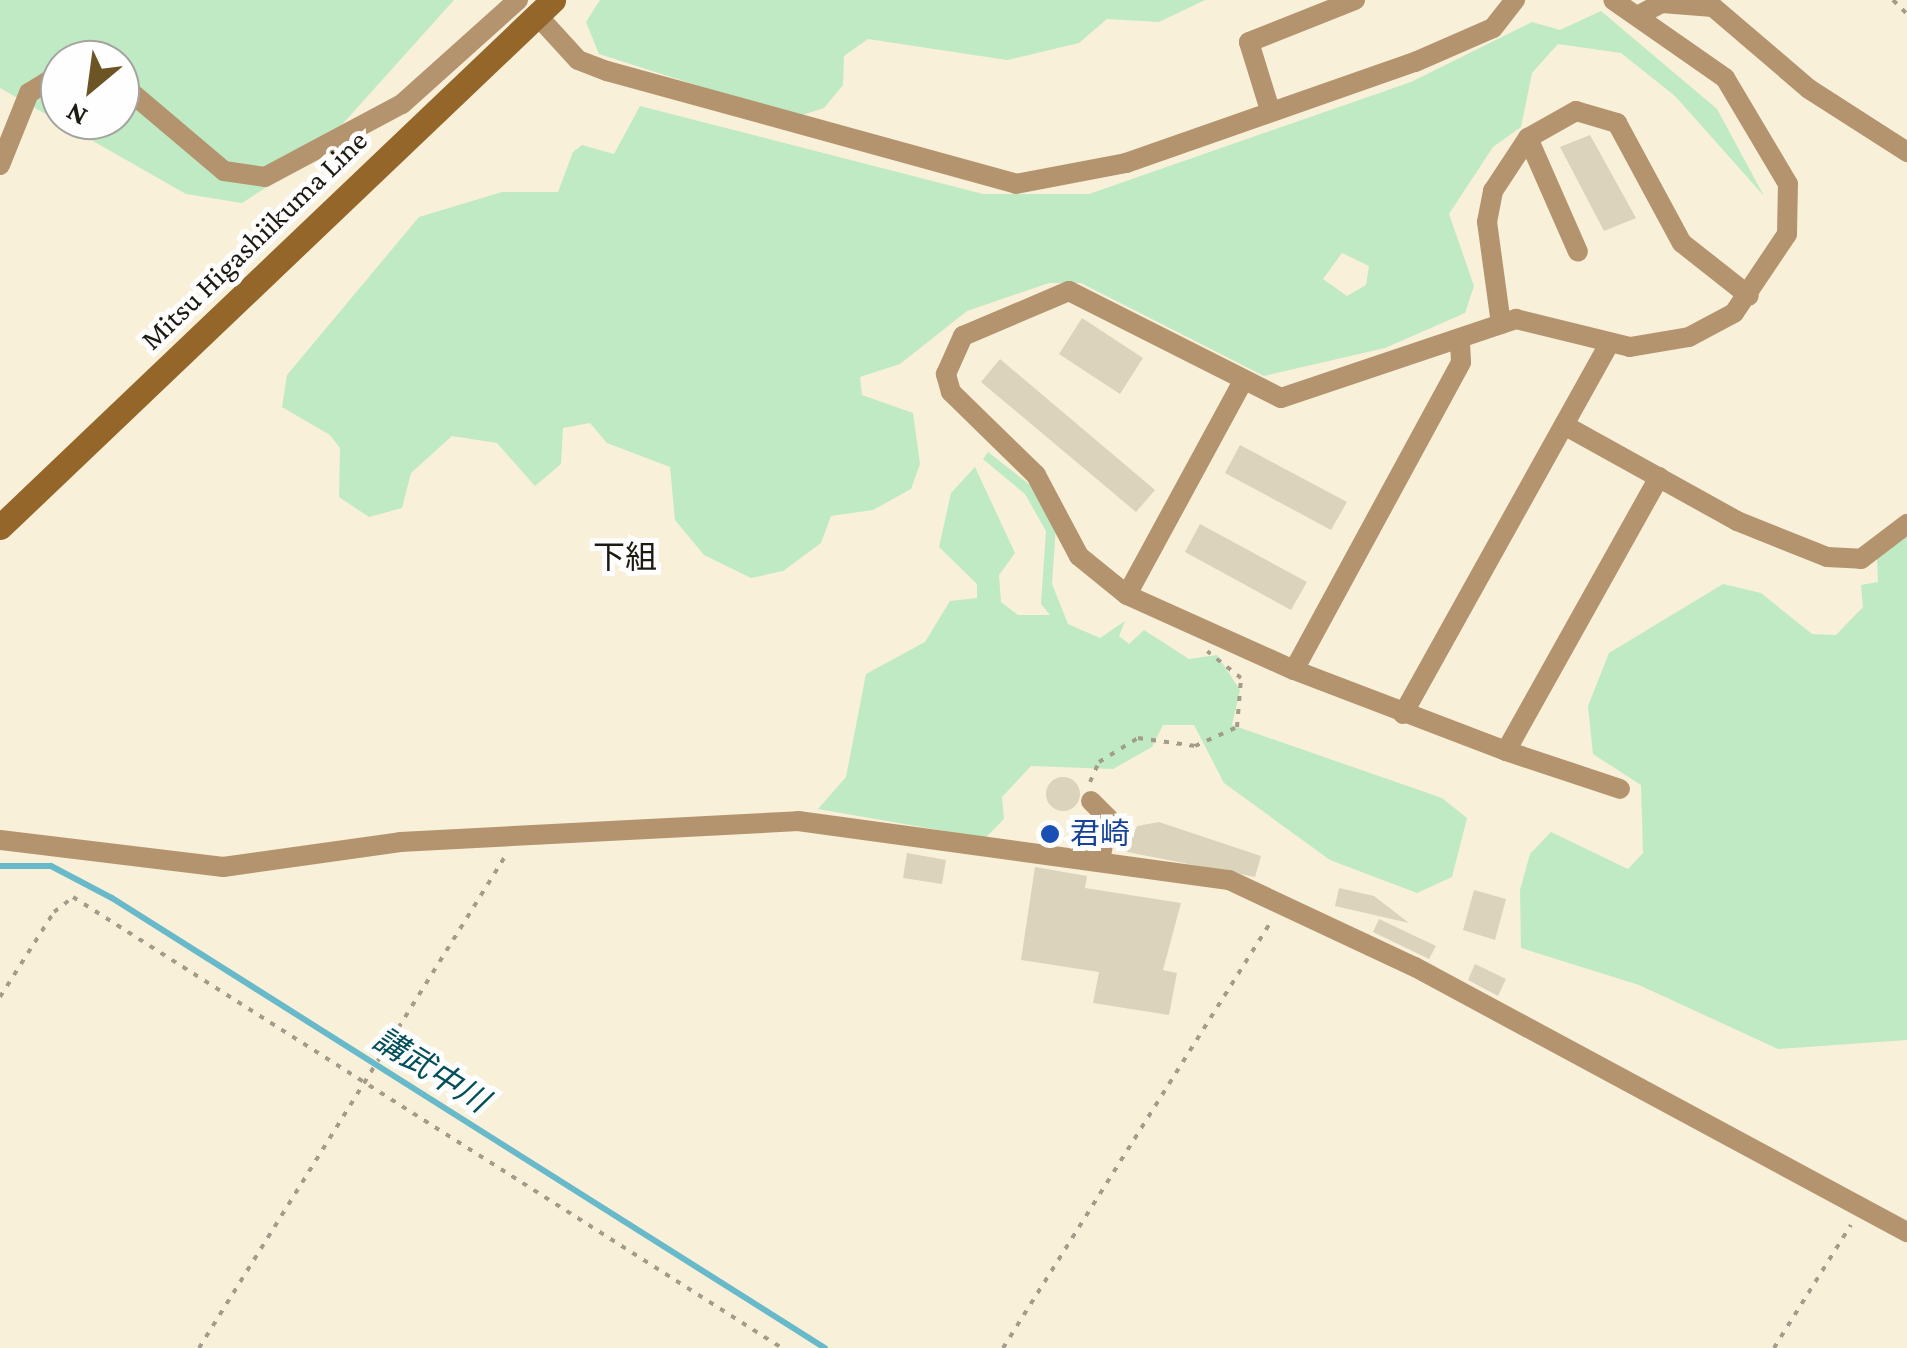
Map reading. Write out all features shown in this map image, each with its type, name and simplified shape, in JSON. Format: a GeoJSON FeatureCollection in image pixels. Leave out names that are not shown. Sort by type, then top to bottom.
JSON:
{"type":"FeatureCollection","features":[{"type":"Feature","properties":{"kind":"main road","name":"Mitsu Higashiikuma Line"},"geometry":{"type":"LineString","coordinates":[[0,527],[536,5]]}},
{"type":"Feature","properties":{"kind":"street"},"geometry":{"type":"LineString","coordinates":[[1270,110],[1248,42],[1354,0]]}},
{"type":"Feature","properties":{"kind":"street"},"geometry":{"type":"LineString","coordinates":[[140,101],[224,172],[266,176],[402,104],[536,5],[578,60],[608,72],[1016,184],[1126,163],[1478,34],[1515,0]]}},
{"type":"Feature","properties":{"kind":"street"},"geometry":{"type":"LineString","coordinates":[[1613,0],[1641,14],[1726,78],[1788,184],[1787,234],[1749,296],[1700,334],[1608,345],[1535,321],[1501,324],[1460,342],[1298,395],[1243,381],[1069,290],[963,336],[951,353],[952,392],[1036,475],[1079,556],[1127,595],[1206,636],[1403,714],[1620,789]]}},
{"type":"Feature","properties":{"kind":"street"},"geometry":{"type":"LineString","coordinates":[[1641,14],[1662,3],[1713,6],[1809,89],[1907,152]]}},
{"type":"Feature","properties":{"kind":"street"},"geometry":{"type":"LineString","coordinates":[[0,165],[29,93],[40,86]]}},
{"type":"Feature","properties":{"kind":"street"},"geometry":{"type":"LineString","coordinates":[[1501,324],[1488,207],[1528,138],[1576,111],[1616,123],[1682,243],[1749,296]]}},
{"type":"Feature","properties":{"kind":"street"},"geometry":{"type":"LineString","coordinates":[[1528,138],[1578,252]]}},
{"type":"Feature","properties":{"kind":"street"},"geometry":{"type":"LineString","coordinates":[[1294,670],[1460,362],[1460,342]]}},
{"type":"Feature","properties":{"kind":"street"},"geometry":{"type":"LineString","coordinates":[[1403,714],[1608,345]]}},
{"type":"Feature","properties":{"kind":"street"},"geometry":{"type":"LineString","coordinates":[[1127,595],[1243,381]]}},
{"type":"Feature","properties":{"kind":"street"},"geometry":{"type":"LineString","coordinates":[[1564,425],[1768,536],[1846,561],[1871,554],[1907,524]]}},
{"type":"Feature","properties":{"kind":"street"},"geometry":{"type":"LineString","coordinates":[[1506,751],[1658,477]]}},
{"type":"Feature","properties":{"kind":"street"},"geometry":{"type":"LineString","coordinates":[[1090,801],[1108,818],[1100,861]]}},
{"type":"Feature","properties":{"kind":"street"},"geometry":{"type":"LineString","coordinates":[[0,840],[223,867],[519,834],[798,821],[1229,880],[1282,904],[1907,1232]]}},
{"type":"Feature","properties":{"kind":"path"},"geometry":{"type":"LineString","coordinates":[[1893,0],[1907,14]]}},
{"type":"Feature","properties":{"kind":"path"},"geometry":{"type":"LineString","coordinates":[[1090,801],[1091,776],[1118,748],[1151,737],[1195,746],[1237,727],[1241,678],[1208,657],[1206,636]]}},
{"type":"Feature","properties":{"kind":"path"},"geometry":{"type":"LineString","coordinates":[[199,1348],[519,834]]}},
{"type":"Feature","properties":{"kind":"path"},"geometry":{"type":"LineString","coordinates":[[0,997],[54,912],[73,897],[364,1088],[782,1348]]}},
{"type":"Feature","properties":{"kind":"path"},"geometry":{"type":"LineString","coordinates":[[1003,1348],[1282,904]]}},
{"type":"Feature","properties":{"kind":"path"},"geometry":{"type":"LineString","coordinates":[[1774,1348],[1863,1206]]}},
{"type":"Feature","properties":{"kind":"green space"},"geometry":{"type":"Polygon","coordinates":[[[0,0],[454,0],[312,158],[242,203],[186,194],[91,140],[140,140],[140,40],[40,40],[40,111],[0,88],[0,0]]]}},
{"type":"Feature","properties":{"kind":"green space"},"geometry":{"type":"Polygon","coordinates":[[[600,0],[1205,0],[1159,22],[1107,19],[1079,43],[1007,60],[868,39],[844,56],[843,85],[824,108],[796,117],[599,54],[586,22],[600,0]]]}},
{"type":"Feature","properties":{"kind":"green space"},"geometry":{"type":"Polygon","coordinates":[[[1601,11],[1717,109],[1764,196],[1675,96],[1621,53],[1558,44],[1532,73],[1521,127],[1493,147],[1449,214],[1474,286],[1465,313],[1385,348],[1264,376],[1081,283],[1049,283],[967,311],[900,364],[860,377],[862,395],[913,413],[920,464],[911,489],[873,510],[831,516],[821,543],[783,571],[751,578],[704,555],[675,520],[670,467],[607,443],[590,423],[563,428],[561,464],[535,486],[497,443],[452,436],[411,473],[402,508],[369,517],[339,497],[340,448],[330,435],[282,407],[287,375],[419,217],[502,192],[558,192],[573,152],[582,145],[614,154],[640,106],[983,194],[1089,194],[1411,82],[1532,22],[1560,30],[1601,11]],[[1342,253],[1323,279],[1347,296],[1366,285],[1369,266],[1342,253]]]}},
{"type":"Feature","properties":{"kind":"green space"},"geometry":{"type":"Polygon","coordinates":[[[988,452],[1034,488],[1056,526],[1052,584],[1068,624],[1100,638],[1125,621],[1119,636],[1129,644],[1144,630],[1189,659],[1217,655],[1240,690],[1232,725],[1442,798],[1467,818],[1452,877],[1417,893],[1330,860],[1224,783],[1194,725],[1163,725],[1152,747],[1113,769],[1031,766],[1002,797],[1004,819],[985,838],[818,809],[846,777],[866,674],[925,642],[950,601],[977,598],[977,584],[939,547],[951,493],[975,467],[1015,553],[999,575],[1001,602],[1018,615],[1050,615],[1041,604],[1046,531],[1025,494],[983,459],[988,452]]]}},
{"type":"Feature","properties":{"kind":"green space"},"geometry":{"type":"Polygon","coordinates":[[[1907,535],[1907,1040],[1778,1049],[1639,985],[1521,948],[1520,890],[1530,854],[1551,832],[1628,869],[1643,853],[1641,785],[1593,754],[1588,706],[1609,653],[1723,584],[1761,593],[1812,634],[1836,635],[1863,607],[1861,585],[1878,582],[1877,557],[1907,535]]]}},
{"type":"Feature","properties":{"kind":"building"},"geometry":{"type":"Polygon","coordinates":[[[1590,135],[1636,218],[1604,231],[1560,147],[1590,135]]]}},
{"type":"Feature","properties":{"kind":"building"},"geometry":{"type":"Polygon","coordinates":[[[1082,318],[1143,358],[1120,394],[1059,354],[1082,318]]]}},
{"type":"Feature","properties":{"kind":"building"},"geometry":{"type":"Polygon","coordinates":[[[1000,359],[1155,490],[1136,512],[981,382],[1000,359]]]}},
{"type":"Feature","properties":{"kind":"building"},"geometry":{"type":"Polygon","coordinates":[[[1240,445],[1347,502],[1331,530],[1225,473],[1240,445]]]}},
{"type":"Feature","properties":{"kind":"building"},"geometry":{"type":"Polygon","coordinates":[[[1200,524],[1307,582],[1291,610],[1185,552],[1200,524]]]}},
{"type":"Feature","properties":{"kind":"building"},"geometry":{"type":"Polygon","coordinates":[[[1063,777],[1075,782],[1080,794],[1075,806],[1063,811],[1051,806],[1046,794],[1051,782],[1063,777]]]}},
{"type":"Feature","properties":{"kind":"building"},"geometry":{"type":"Polygon","coordinates":[[[1159,822],[1261,856],[1255,877],[1127,852],[1137,826],[1159,822]]]}},
{"type":"Feature","properties":{"kind":"building"},"geometry":{"type":"Polygon","coordinates":[[[907,853],[946,860],[942,884],[903,878],[907,853]]]}},
{"type":"Feature","properties":{"kind":"building"},"geometry":{"type":"Polygon","coordinates":[[[1035,867],[1087,876],[1085,888],[1181,903],[1163,970],[1177,973],[1169,1015],[1093,1003],[1099,972],[1021,960],[1035,867]]]}},
{"type":"Feature","properties":{"kind":"building"},"geometry":{"type":"Polygon","coordinates":[[[1339,888],[1374,896],[1409,923],[1335,906],[1339,888]]]}},
{"type":"Feature","properties":{"kind":"building"},"geometry":{"type":"Polygon","coordinates":[[[1474,890],[1506,899],[1495,940],[1463,930],[1474,890]]]}},
{"type":"Feature","properties":{"kind":"building"},"geometry":{"type":"Polygon","coordinates":[[[1379,919],[1436,946],[1429,959],[1373,932],[1379,919]]]}},
{"type":"Feature","properties":{"kind":"building"},"geometry":{"type":"Polygon","coordinates":[[[1475,964],[1506,979],[1498,996],[1468,980],[1475,964]]]}},
{"type":"Feature","properties":{"kind":"waterway","name":"講武中川"},"geometry":{"type":"LineString","coordinates":[[0,866],[51,866],[112,898],[825,1348]]}},
{"type":"Feature","properties":{"kind":"place","name":"君崎"},"geometry":{"type":"Point","coordinates":[1050,834]}},
{"type":"Feature","properties":{"kind":"district","name":"下組"},"geometry":{"type":"Point","coordinates":[625,557]}}]}
